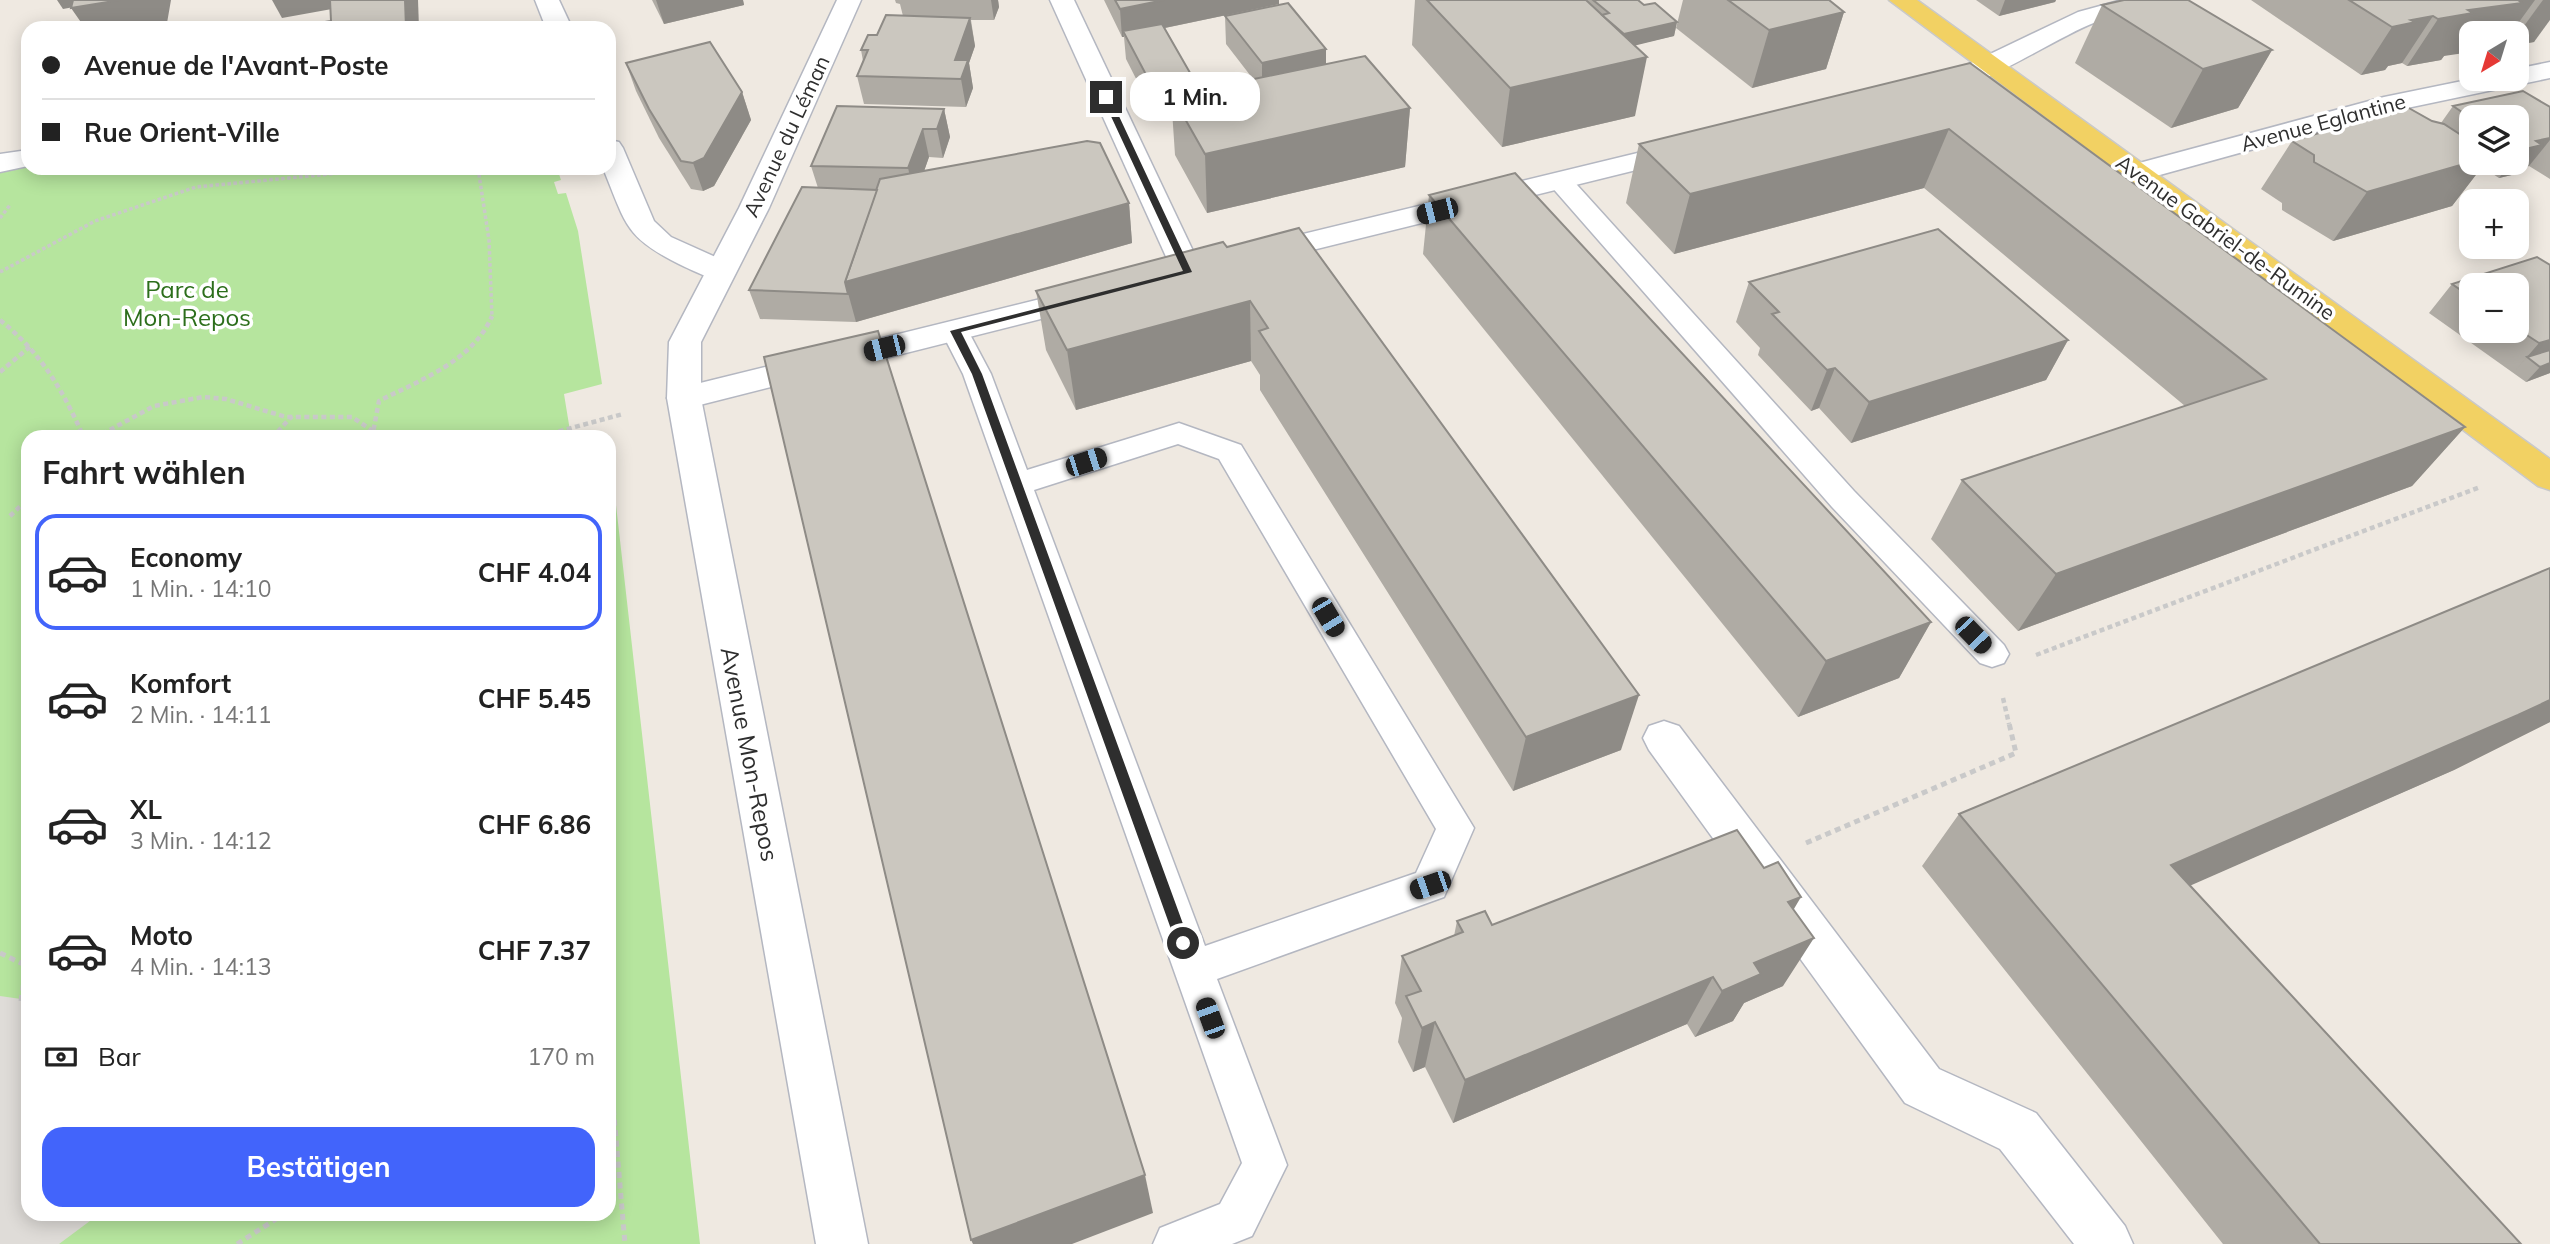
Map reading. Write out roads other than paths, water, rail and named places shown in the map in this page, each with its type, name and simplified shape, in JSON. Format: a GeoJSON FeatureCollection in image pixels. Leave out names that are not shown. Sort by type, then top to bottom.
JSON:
{"type":"FeatureCollection","features":[{"type":"Feature","properties":{"kind":"main road","name":"Avenue Gabriel-de-Rumine"},"geometry":{"type":"LineString","coordinates":[[1900,0],[2138,172],[2550,477]]}},
{"type":"Feature","properties":{"kind":"street"},"geometry":{"type":"LineString","coordinates":[[547,0],[556,21]]}},
{"type":"Feature","properties":{"kind":"street","name":"Avenue du Léman"},"geometry":{"type":"LineString","coordinates":[[720,271],[754,208],[849,0]]}},
{"type":"Feature","properties":{"kind":"street"},"geometry":{"type":"LineString","coordinates":[[1062,0],[1198,270],[1714,142]]}},
{"type":"Feature","properties":{"kind":"street"},"geometry":{"type":"LineString","coordinates":[[1898,97],[1951,83],[2087,18],[2143,1]]}},
{"type":"Feature","properties":{"kind":"street"},"geometry":{"type":"LineString","coordinates":[[2529,74],[2550,70]]}},
{"type":"Feature","properties":{"kind":"street","name":"Avenue Eglantine"},"geometry":{"type":"LineString","coordinates":[[2138,172],[2384,105],[2459,89]]}},
{"type":"Feature","properties":{"kind":"street"},"geometry":{"type":"LineString","coordinates":[[0,163],[21,159]]}},
{"type":"Feature","properties":{"kind":"street"},"geometry":{"type":"LineString","coordinates":[[616,165],[641,225],[660,243],[720,271]]}},
{"type":"Feature","properties":{"kind":"street","name":"Avenue Mon-Repos"},"geometry":{"type":"LineString","coordinates":[[720,271],[684,342],[684,398],[842,1244]]}},
{"type":"Feature","properties":{"kind":"street"},"geometry":{"type":"LineString","coordinates":[[684,398],[1123,289]]}},
{"type":"Feature","properties":{"kind":"street"},"geometry":{"type":"LineString","coordinates":[[1664,738],[1922,1086],[2018,1130],[2107,1244]]}},
{"type":"Feature","properties":{"kind":"lane"},"geometry":{"type":"LineString","coordinates":[[1559,180],[1843,499],[1992,654]]}},
{"type":"Feature","properties":{"kind":"lane"},"geometry":{"type":"LineString","coordinates":[[955,331],[977,374],[1265,1165],[1236,1220],[1176,1244]]}},
{"type":"Feature","properties":{"kind":"lane"},"geometry":{"type":"LineString","coordinates":[[1017,484],[1179,433],[1230,452],[1455,828],[1430,885],[1192,968]]}},
{"type":"Feature","properties":{"kind":"park label","name":"Parc de Mon-Repos"},"geometry":{"type":"Point","coordinates":[187,303]}}]}
